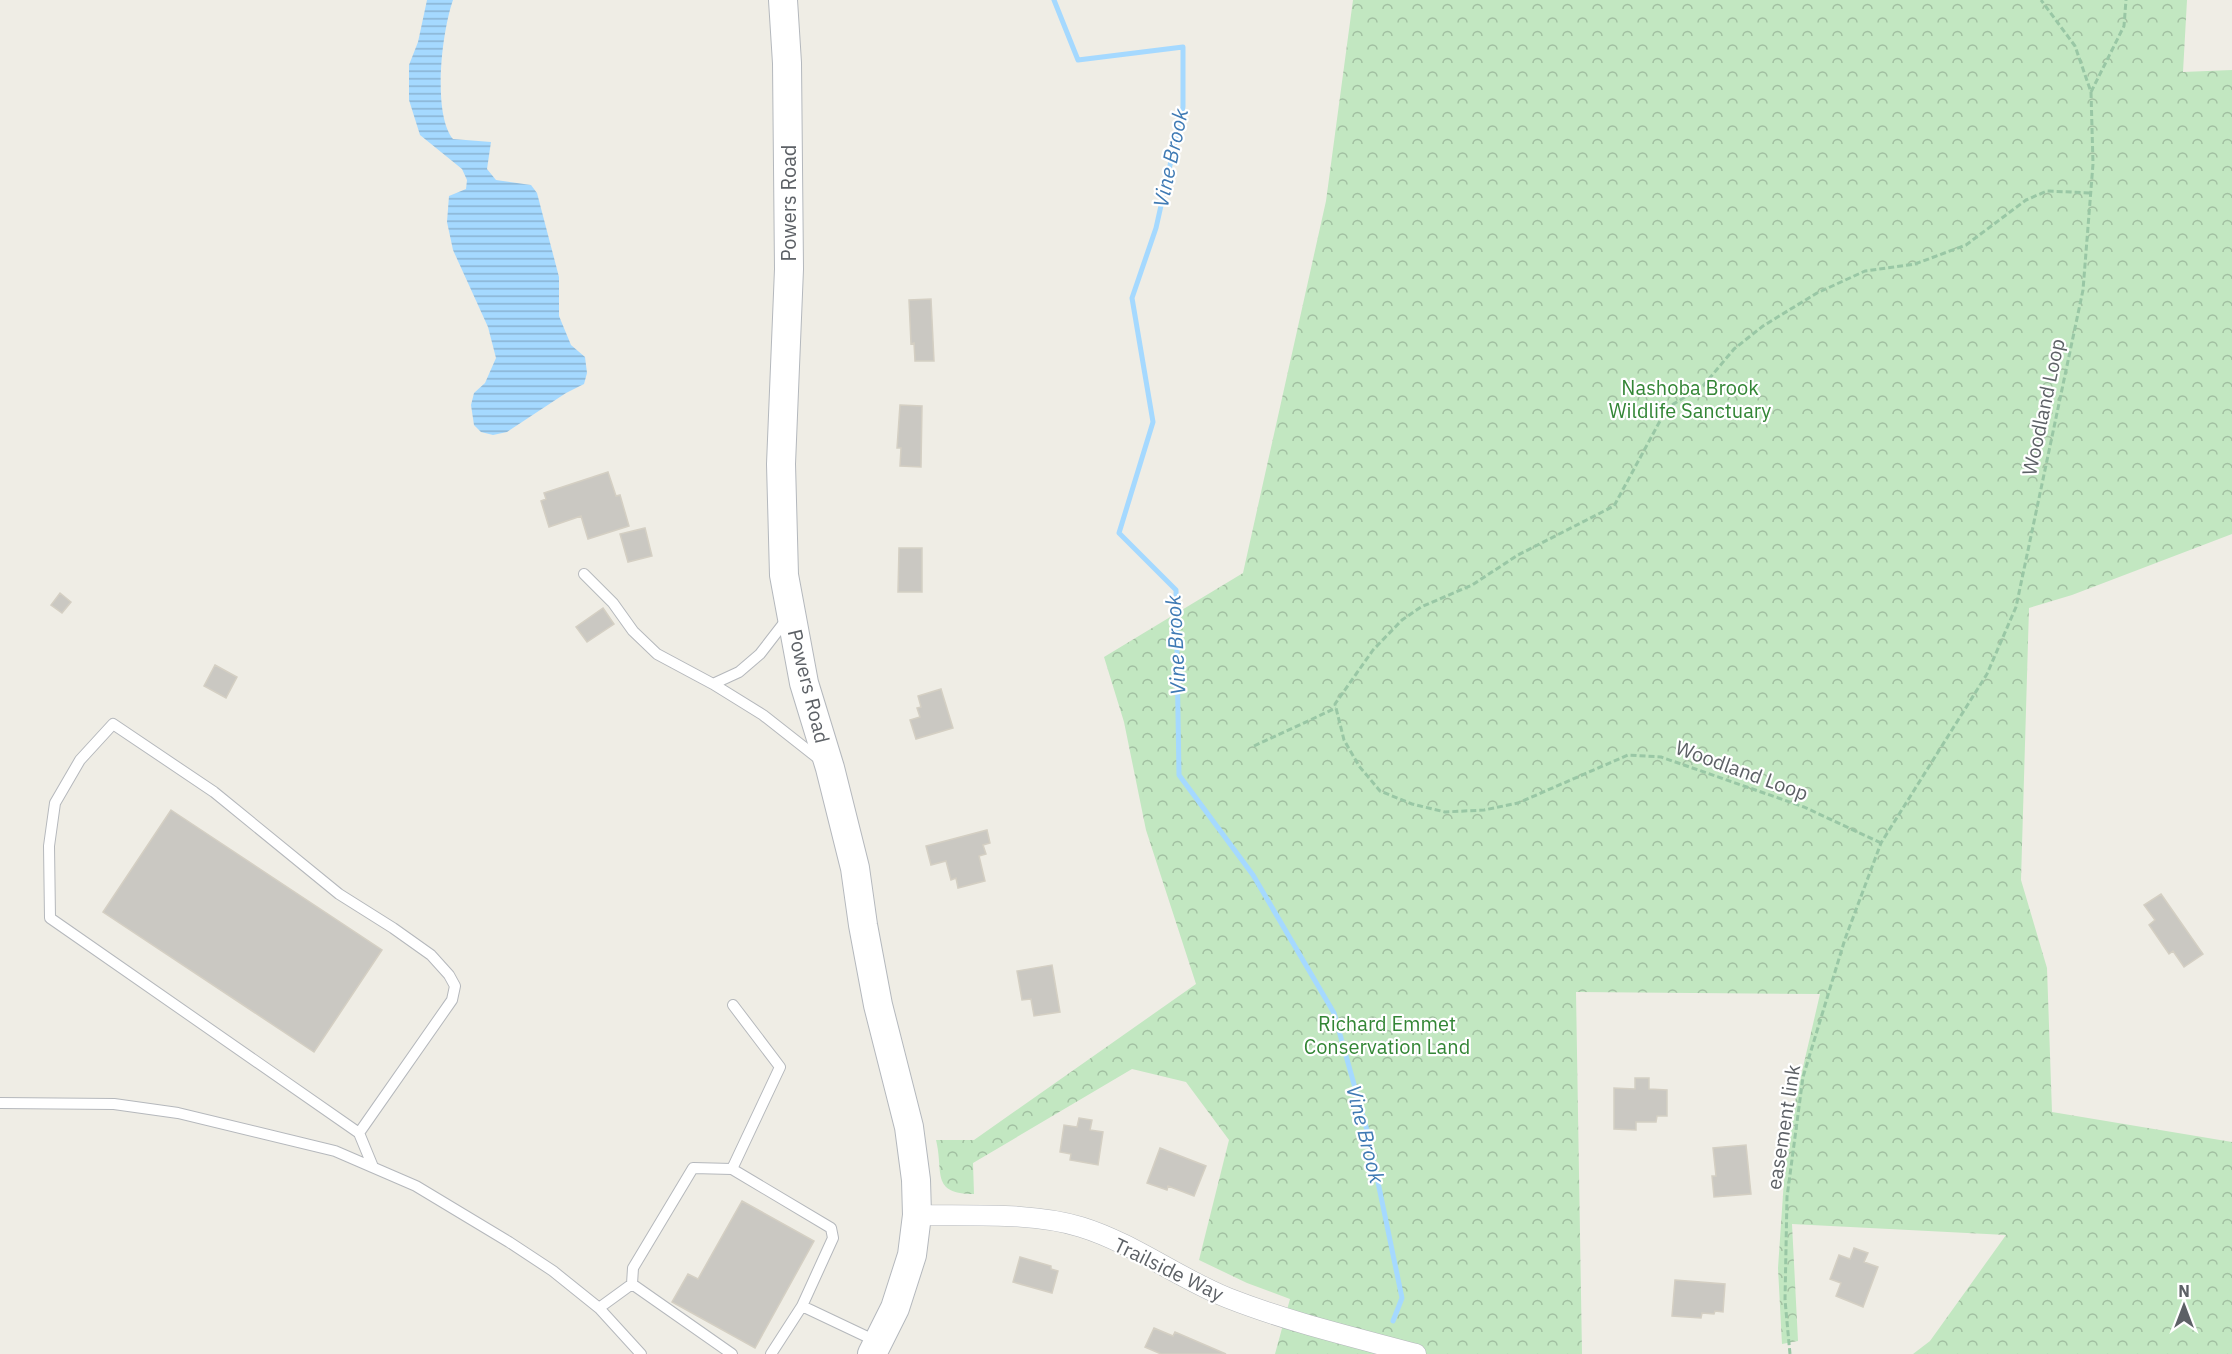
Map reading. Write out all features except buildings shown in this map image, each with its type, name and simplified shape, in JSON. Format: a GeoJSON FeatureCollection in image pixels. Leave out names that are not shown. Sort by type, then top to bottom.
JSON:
{"type":"FeatureCollection","features":[{"type":"Feature","properties":{"kind":"main road","name":"Powers Road"},"geometry":{"type":"LineString","coordinates":[[783,0],[787,63],[789,269],[781,464],[784,574],[804,683],[830,768],[855,868],[878,1005],[909,1127],[916,1180],[917,1215],[912,1256],[895,1308],[875,1348]]}},
{"type":"Feature","properties":{"kind":"street","name":"Trailside Way"},"geometry":{"type":"LineString","coordinates":[[917,1215],[1035,1219],[1080,1227],[1151,1257],[1205,1288],[1230,1298],[1321,1329],[1416,1354]]}},
{"type":"Feature","properties":{"kind":"lane"},"geometry":{"type":"LineString","coordinates":[[584,574],[613,603],[633,631],[657,654],[713,684],[763,715],[830,768]]}},
{"type":"Feature","properties":{"kind":"lane"},"geometry":{"type":"LineString","coordinates":[[713,684],[739,672],[760,654],[791,614]]}},
{"type":"Feature","properties":{"kind":"lane"},"geometry":{"type":"LineString","coordinates":[[359,1133],[452,1000],[455,986],[449,975],[430,955],[393,928],[339,894],[214,792],[113,724],[80,760],[55,803],[49,846],[50,918],[359,1133],[373,1167]]}},
{"type":"Feature","properties":{"kind":"lane"},"geometry":{"type":"LineString","coordinates":[[732,1169],[780,1067],[733,1005]]}},
{"type":"Feature","properties":{"kind":"lane"},"geometry":{"type":"LineString","coordinates":[[0,1103],[114,1104],[178,1113],[335,1151],[416,1186],[553,1271],[599,1308],[641,1354]]}},
{"type":"Feature","properties":{"kind":"lane"},"geometry":{"type":"LineString","coordinates":[[632,1284],[633,1268],[693,1168],[732,1169],[831,1228],[833,1238],[802,1306],[771,1354]]}},
{"type":"Feature","properties":{"kind":"lane"},"geometry":{"type":"LineString","coordinates":[[599,1308],[632,1284]]}},
{"type":"Feature","properties":{"kind":"lane"},"geometry":{"type":"LineString","coordinates":[[632,1284],[732,1354]]}},
{"type":"Feature","properties":{"kind":"lane"},"geometry":{"type":"LineString","coordinates":[[802,1306],[875,1348]]}},
{"type":"Feature","properties":{"kind":"path","name":"Woodland Loop"},"geometry":{"type":"LineString","coordinates":[[1336,708],[1344,740],[1359,766],[1380,791],[1412,804],[1445,812],[1484,810],[1518,803],[1628,755],[1661,757],[1804,807],[1881,843],[1987,674],[2016,607],[2083,290],[2093,164],[2091,92],[2075,46],[2041,0]]}},
{"type":"Feature","properties":{"kind":"path"},"geometry":{"type":"LineString","coordinates":[[2091,92],[2124,26],[2126,0]]}},
{"type":"Feature","properties":{"kind":"path"},"geometry":{"type":"LineString","coordinates":[[1254,747],[1336,708],[1335,704],[1373,650],[1402,620],[1421,607],[1472,585],[1518,555],[1614,506],[1667,408],[1703,386],[1734,349],[1762,326],[1817,293],[1865,271],[1916,264],[1966,245],[2026,200],[2047,191],[2091,193]]}},
{"type":"Feature","properties":{"kind":"path","name":"easement link"},"geometry":{"type":"LineString","coordinates":[[1790,1354],[1785,1300],[1787,1197],[1803,1077],[1845,939],[1881,843]]}},
{"type":"Feature","properties":{"kind":"green space","name":"Nashoba Brook Wildlife Sanctuary"},"geometry":{"type":"Polygon","coordinates":[[[1353,0],[2187,0],[2183,72],[2232,70],[2232,534],[2072,595],[2029,608],[2021,880],[2047,968],[2052,1112],[2232,1142],[2232,1354],[1913,1354],[1930,1341],[2006,1235],[1792,1224],[1798,1341],[1782,1344],[1778,1268],[1787,1136],[1820,994],[1576,992],[1582,1354],[1275,1354],[1290,1299],[1247,1283],[1199,1260],[1229,1140],[1186,1082],[1132,1069],[973,1163],[974,1194],[960,1193],[945,1185],[940,1171],[936,1140],[974,1140],[1196,984],[1146,830],[1124,722],[1104,657],[1243,573],[1326,201],[1353,0]]]}},
{"type":"Feature","properties":{"kind":"water"},"geometry":{"type":"Polygon","coordinates":[[[427,0],[453,0],[445,31],[441,71],[443,111],[447,127],[453,139],[491,142],[487,169],[496,180],[531,185],[537,193],[559,277],[559,316],[571,345],[585,357],[587,373],[584,384],[566,393],[507,432],[493,435],[481,432],[474,425],[471,405],[474,393],[485,383],[496,358],[488,327],[453,250],[447,222],[449,196],[466,189],[467,180],[462,169],[420,135],[409,100],[409,65],[418,42],[427,0]]]}},
{"type":"Feature","properties":{"kind":"waterway","name":"Vine Brook"},"geometry":{"type":"LineString","coordinates":[[1054,0],[1078,60],[1183,47],[1183,107],[1156,228],[1132,298],[1153,422],[1119,533],[1176,590],[1179,775],[1253,875],[1334,1013],[1368,1134],[1402,1298],[1393,1321]]}},
{"type":"Feature","properties":{"kind":"park label","name":"Richard Emmet Conservation Land"},"geometry":{"type":"Point","coordinates":[1387,1034]}}]}
